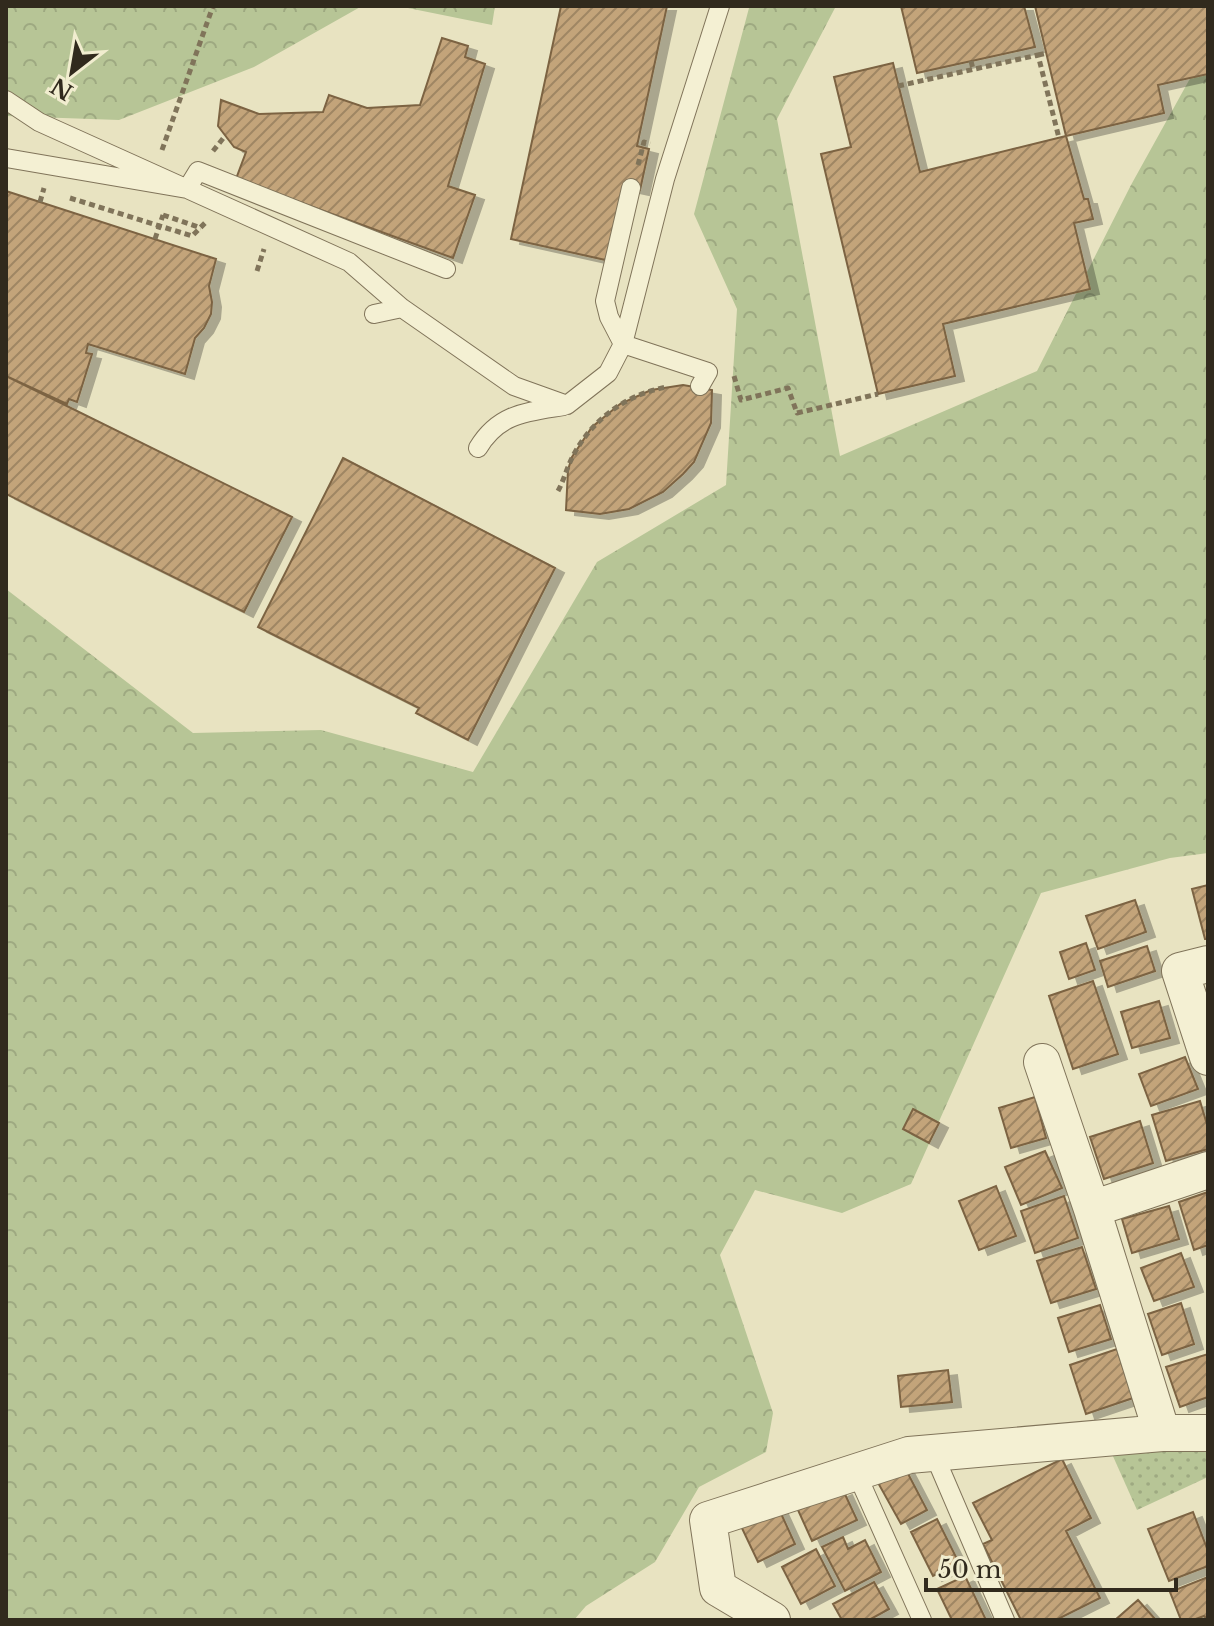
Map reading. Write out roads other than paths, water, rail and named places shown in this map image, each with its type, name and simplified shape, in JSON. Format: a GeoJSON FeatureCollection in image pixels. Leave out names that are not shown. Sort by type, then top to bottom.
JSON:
{"type":"FeatureCollection","features":[{"type":"Feature","properties":{"kind":"street"},"geometry":{"type":"LineString","coordinates":[[1208,964],[1180,971],[1208,1057]]}},
{"type":"Feature","properties":{"kind":"street"},"geometry":{"type":"LineString","coordinates":[[1042,1062],[1162,1433]]}},
{"type":"Feature","properties":{"kind":"street"},"geometry":{"type":"LineString","coordinates":[[1092,1209],[1208,1170]]}},
{"type":"Feature","properties":{"kind":"street"},"geometry":{"type":"LineString","coordinates":[[772,1620],[718,1588],[708,1520],[909,1455],[1162,1433],[1208,1433]]}},
{"type":"Feature","properties":{"kind":"lane"},"geometry":{"type":"LineString","coordinates":[[478,448],[487,434],[514,414],[567,405],[608,373],[623,344],[665,179],[720,6]]}},
{"type":"Feature","properties":{"kind":"lane"},"geometry":{"type":"LineString","coordinates":[[6,100],[43,124],[349,262],[402,308],[514,386],[567,405]]}},
{"type":"Feature","properties":{"kind":"lane"},"geometry":{"type":"LineString","coordinates":[[6,116],[43,124]]}},
{"type":"Feature","properties":{"kind":"lane"},"geometry":{"type":"LineString","coordinates":[[6,158],[187,189]]}},
{"type":"Feature","properties":{"kind":"lane"},"geometry":{"type":"LineString","coordinates":[[187,189],[198,171],[446,269]]}},
{"type":"Feature","properties":{"kind":"lane"},"geometry":{"type":"LineString","coordinates":[[631,188],[605,301],[609,317],[623,344],[704,379]]}},
{"type":"Feature","properties":{"kind":"lane"},"geometry":{"type":"LineString","coordinates":[[374,314],[402,308]]}},
{"type":"Feature","properties":{"kind":"lane"},"geometry":{"type":"LineString","coordinates":[[933,1452],[1005,1620]]}},
{"type":"Feature","properties":{"kind":"lane"},"geometry":{"type":"LineString","coordinates":[[856,1472],[915,1617]]}}]}
